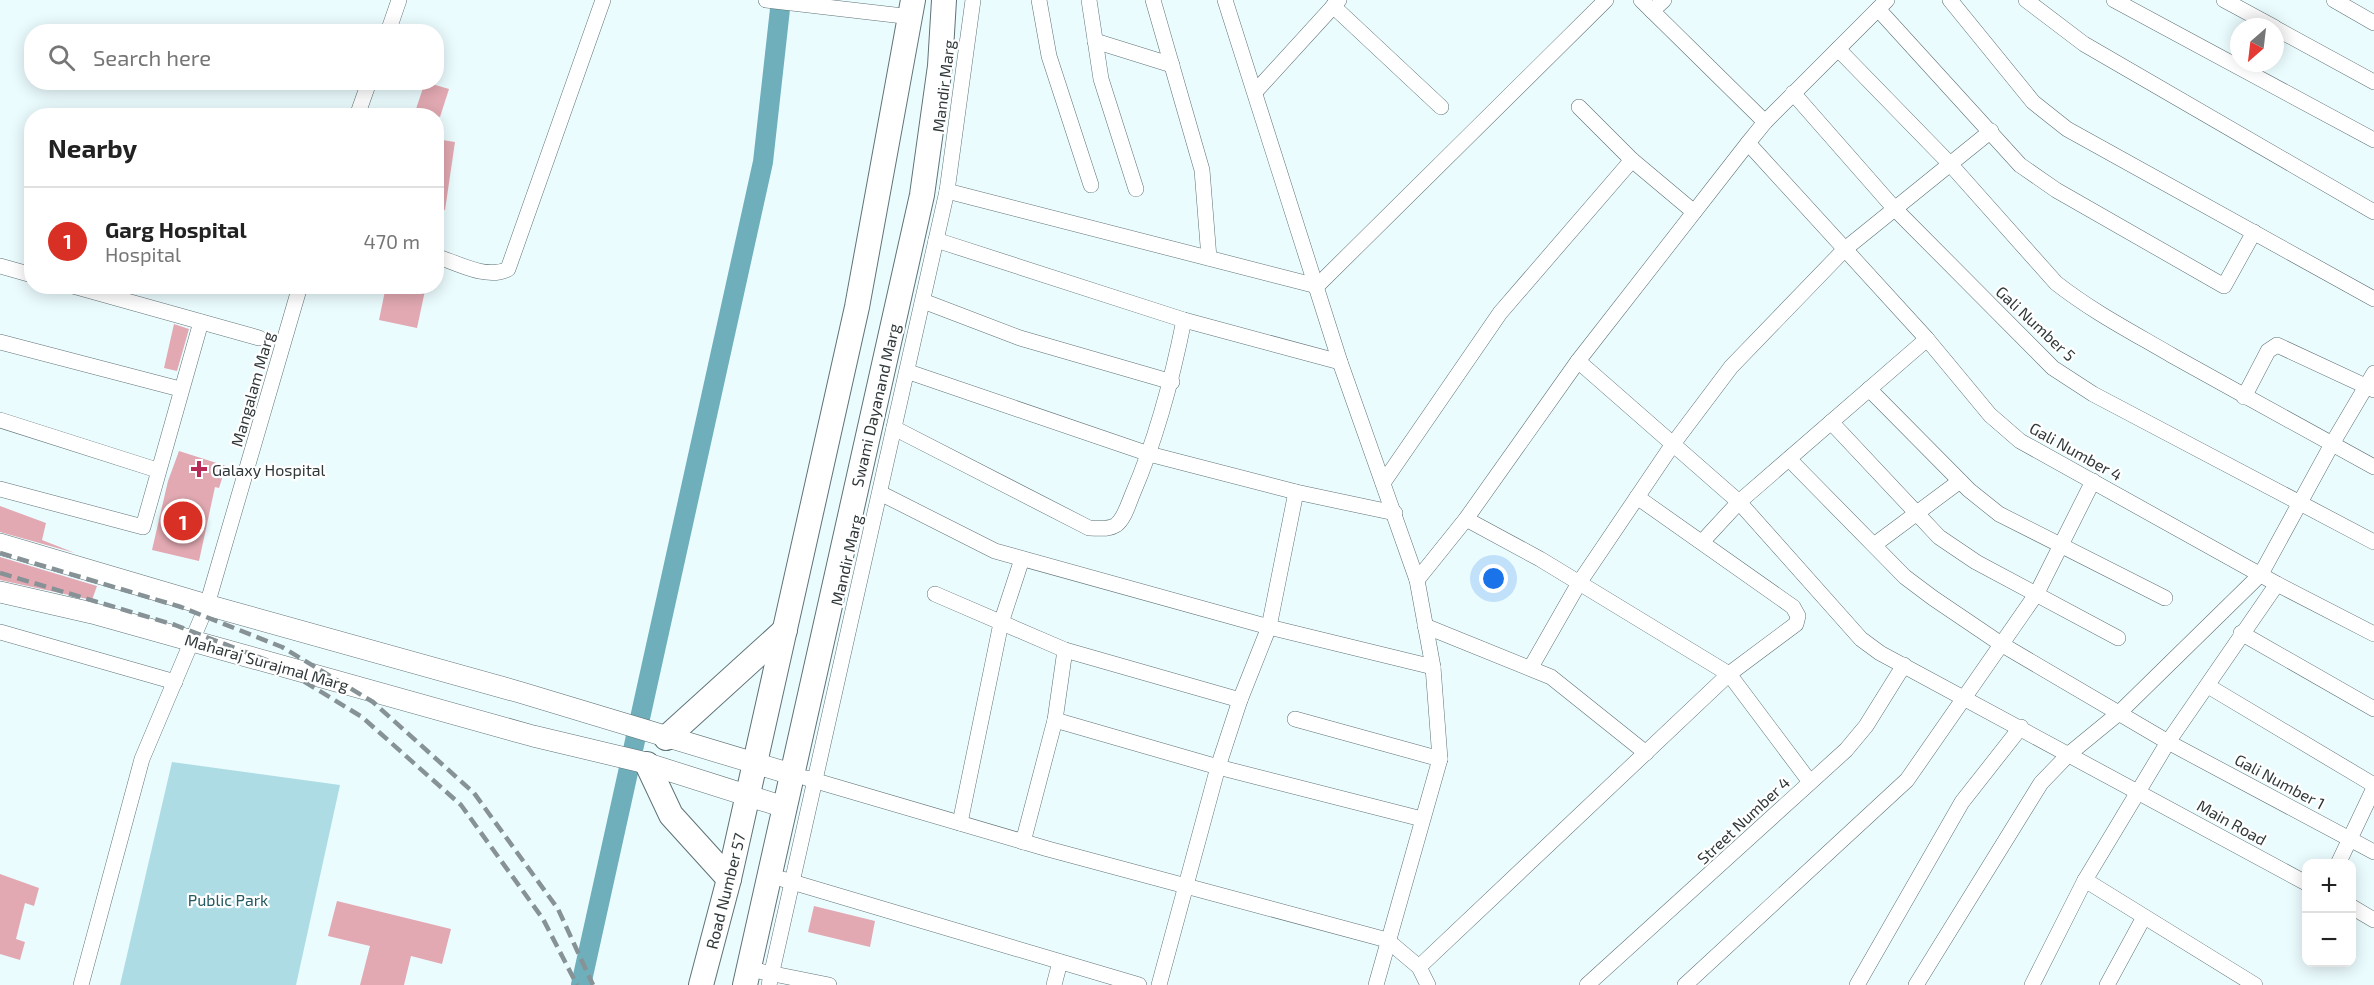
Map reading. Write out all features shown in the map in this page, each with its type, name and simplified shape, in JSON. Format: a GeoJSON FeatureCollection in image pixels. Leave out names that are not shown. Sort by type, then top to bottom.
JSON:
{"type":"FeatureCollection","features":[{"type":"Feature","properties":{"kind":"main road","name":"Swami Dayanand Marg"},"geometry":{"type":"LineString","coordinates":[[784,807],[922,195],[940,66],[944,0]]}},
{"type":"Feature","properties":{"kind":"main road"},"geometry":{"type":"LineString","coordinates":[[748,796],[857,307],[913,8]]}},
{"type":"Feature","properties":{"kind":"main road"},"geometry":{"type":"LineString","coordinates":[[0,544],[207,605],[519,692],[791,774]]}},
{"type":"Feature","properties":{"kind":"main road","name":"Maharaj Surajmal Marg"},"geometry":{"type":"LineString","coordinates":[[0,592],[92,612],[533,736],[645,763],[784,807]]}},
{"type":"Feature","properties":{"kind":"main road"},"geometry":{"type":"LineString","coordinates":[[666,738],[785,630]]}},
{"type":"Feature","properties":{"kind":"main road"},"geometry":{"type":"LineString","coordinates":[[645,763],[671,815],[729,879]]}},
{"type":"Feature","properties":{"kind":"main road","name":"Road Number 57"},"geometry":{"type":"LineString","coordinates":[[701,985],[748,796]]}},
{"type":"Feature","properties":{"kind":"main road"},"geometry":{"type":"LineString","coordinates":[[759,978],[768,875],[784,807]]}},
{"type":"Feature","properties":{"kind":"street"},"geometry":{"type":"LineString","coordinates":[[390,24],[399,0],[405,0]]}},
{"type":"Feature","properties":{"kind":"street"},"geometry":{"type":"LineString","coordinates":[[444,259],[487,273],[499,273],[508,269],[603,0]]}},
{"type":"Feature","properties":{"kind":"street"},"geometry":{"type":"LineString","coordinates":[[766,0],[877,14],[913,8]]}},
{"type":"Feature","properties":{"kind":"street","name":"Mandir Marg"},"geometry":{"type":"LineString","coordinates":[[759,978],[792,882],[894,428],[909,372],[948,191],[973,0]]}},
{"type":"Feature","properties":{"kind":"street"},"geometry":{"type":"LineString","coordinates":[[1039,0],[1049,56],[1091,184]]}},
{"type":"Feature","properties":{"kind":"street"},"geometry":{"type":"LineString","coordinates":[[1089,0],[1101,79],[1136,189]]}},
{"type":"Feature","properties":{"kind":"street"},"geometry":{"type":"LineString","coordinates":[[1153,0],[1202,170],[1209,258]]}},
{"type":"Feature","properties":{"kind":"street"},"geometry":{"type":"LineString","coordinates":[[1225,0],[1340,362],[1417,580],[1433,667],[1440,759],[1376,985]]}},
{"type":"Feature","properties":{"kind":"street"},"geometry":{"type":"LineString","coordinates":[[1317,286],[1606,0]]}},
{"type":"Feature","properties":{"kind":"street"},"geometry":{"type":"LineString","coordinates":[[1950,0],[2033,102],[2067,129],[2374,299]]}},
{"type":"Feature","properties":{"kind":"street"},"geometry":{"type":"LineString","coordinates":[[2026,0],[2084,44],[2374,212]]}},
{"type":"Feature","properties":{"kind":"street"},"geometry":{"type":"LineString","coordinates":[[2114,0],[2373,138]]}},
{"type":"Feature","properties":{"kind":"street"},"geometry":{"type":"LineString","coordinates":[[2224,0],[2257,18]]}},
{"type":"Feature","properties":{"kind":"street"},"geometry":{"type":"LineString","coordinates":[[2334,0],[2374,23]]}},
{"type":"Feature","properties":{"kind":"street"},"geometry":{"type":"LineString","coordinates":[[1255,92],[1336,3],[1441,107]]}},
{"type":"Feature","properties":{"kind":"street"},"geometry":{"type":"LineString","coordinates":[[1653,4],[1765,122]]}},
{"type":"Feature","properties":{"kind":"street"},"geometry":{"type":"LineString","coordinates":[[1417,580],[1466,519],[1578,361],[1748,142],[1793,93],[1882,5],[2020,165],[2049,186],[2224,286],[2254,232]]}},
{"type":"Feature","properties":{"kind":"street"},"geometry":{"type":"LineString","coordinates":[[2284,32],[2374,82]]}},
{"type":"Feature","properties":{"kind":"street"},"geometry":{"type":"LineString","coordinates":[[1095,40],[1172,65]]}},
{"type":"Feature","properties":{"kind":"street"},"geometry":{"type":"LineString","coordinates":[[1838,49],[1951,165],[2056,283],[2100,316],[2374,467]]}},
{"type":"Feature","properties":{"kind":"street"},"geometry":{"type":"LineString","coordinates":[[360,108],[366,90]]}},
{"type":"Feature","properties":{"kind":"street","name":"Gali Number 5"},"geometry":{"type":"LineString","coordinates":[[1793,93],[1894,208],[2052,368],[2093,393],[2301,501],[2374,542]]}},
{"type":"Feature","properties":{"kind":"street"},"geometry":{"type":"LineString","coordinates":[[1579,107],[1632,160],[1694,212]]}},
{"type":"Feature","properties":{"kind":"street"},"geometry":{"type":"LineString","coordinates":[[1531,667],[1579,583],[1673,444],[1731,367],[1845,249],[1991,131]]}},
{"type":"Feature","properties":{"kind":"street","name":"Gali Number 4"},"geometry":{"type":"LineString","coordinates":[[1748,142],[1927,339],[1990,415],[2020,441],[2277,584],[2374,634]]}},
{"type":"Feature","properties":{"kind":"street"},"geometry":{"type":"LineString","coordinates":[[1383,483],[1500,313],[1632,160]]}},
{"type":"Feature","properties":{"kind":"street"},"geometry":{"type":"LineString","coordinates":[[948,191],[1317,286]]}},
{"type":"Feature","properties":{"kind":"street"},"geometry":{"type":"LineString","coordinates":[[936,240],[1184,320],[1340,362]]}},
{"type":"Feature","properties":{"kind":"street"},"geometry":{"type":"LineString","coordinates":[[0,266],[24,273]]}},
{"type":"Feature","properties":{"kind":"street"},"geometry":{"type":"LineString","coordinates":[[101,294],[259,338]]}},
{"type":"Feature","properties":{"kind":"street","name":"Mangalam Marg"},"geometry":{"type":"LineString","coordinates":[[81,985],[142,759],[207,605],[298,294]]}},
{"type":"Feature","properties":{"kind":"street"},"geometry":{"type":"LineString","coordinates":[[923,301],[1020,338],[1172,382]]}},
{"type":"Feature","properties":{"kind":"street"},"geometry":{"type":"LineString","coordinates":[[894,428],[1089,528],[1104,529],[1116,525],[1124,514],[1149,454],[1172,382],[1184,320]]}},
{"type":"Feature","properties":{"kind":"street"},"geometry":{"type":"LineString","coordinates":[[0,489],[143,527],[180,389],[201,322]]}},
{"type":"Feature","properties":{"kind":"street"},"geometry":{"type":"LineString","coordinates":[[1702,542],[1739,502],[1927,339]]}},
{"type":"Feature","properties":{"kind":"street"},"geometry":{"type":"LineString","coordinates":[[0,342],[180,389]]}},
{"type":"Feature","properties":{"kind":"street"},"geometry":{"type":"LineString","coordinates":[[1916,985],[2042,783],[2069,753],[2119,713],[2261,574],[2332,444],[2372,383],[2277,345],[2268,351],[2244,397]]}},
{"type":"Feature","properties":{"kind":"street","name":"Main Road"},"geometry":{"type":"LineString","coordinates":[[1578,361],[1739,502],[1861,639],[1966,699],[2302,880]]}},
{"type":"Feature","properties":{"kind":"street"},"geometry":{"type":"LineString","coordinates":[[909,372],[1149,454],[1296,492],[1395,513]]}},
{"type":"Feature","properties":{"kind":"street"},"geometry":{"type":"LineString","coordinates":[[1869,389],[1960,481],[1999,514],[2061,543],[2165,598]]}},
{"type":"Feature","properties":{"kind":"street"},"geometry":{"type":"LineString","coordinates":[[0,420],[158,470]]}},
{"type":"Feature","properties":{"kind":"street"},"geometry":{"type":"LineString","coordinates":[[1831,422],[1939,537],[1956,549],[2118,638]]}},
{"type":"Feature","properties":{"kind":"street","name":"Gali Number 1"},"geometry":{"type":"LineString","coordinates":[[1789,459],[1917,587],[2001,644],[2168,742],[2374,852]]}},
{"type":"Feature","properties":{"kind":"street"},"geometry":{"type":"LineString","coordinates":[[1874,545],[1960,481]]}},
{"type":"Feature","properties":{"kind":"street"},"geometry":{"type":"LineString","coordinates":[[1685,985],[1907,780],[1966,699],[2037,593],[2093,481]]}},
{"type":"Feature","properties":{"kind":"street"},"geometry":{"type":"LineString","coordinates":[[1159,985],[1218,767],[1240,700],[1269,627],[1296,492]]}},
{"type":"Feature","properties":{"kind":"street"},"geometry":{"type":"LineString","coordinates":[[880,493],[995,551],[1269,627],[1433,667]]}},
{"type":"Feature","properties":{"kind":"street"},"geometry":{"type":"LineString","coordinates":[[1419,967],[1729,674],[1794,628],[1798,616],[1793,608],[1637,497]]}},
{"type":"Feature","properties":{"kind":"street"},"geometry":{"type":"LineString","coordinates":[[1466,519],[1579,583],[1729,674],[1810,782]]}},
{"type":"Feature","properties":{"kind":"street"},"geometry":{"type":"LineString","coordinates":[[960,823],[1001,623],[1022,559]]}},
{"type":"Feature","properties":{"kind":"street"},"geometry":{"type":"LineString","coordinates":[[2032,985],[2085,880],[2168,742],[2208,686],[2241,633],[2277,584]]}},
{"type":"Feature","properties":{"kind":"street"},"geometry":{"type":"LineString","coordinates":[[935,594],[1065,650],[1240,700]]}},
{"type":"Feature","properties":{"kind":"street"},"geometry":{"type":"LineString","coordinates":[[1425,626],[1531,667],[1567,688],[1646,753]]}},
{"type":"Feature","properties":{"kind":"street"},"geometry":{"type":"LineString","coordinates":[[0,632],[175,682]]}},
{"type":"Feature","properties":{"kind":"street"},"geometry":{"type":"LineString","coordinates":[[2241,633],[2374,709]]}},
{"type":"Feature","properties":{"kind":"street"},"geometry":{"type":"LineString","coordinates":[[1023,842],[1055,720],[1065,650]]}},
{"type":"Feature","properties":{"kind":"street","name":"Street Number 4"},"geometry":{"type":"LineString","coordinates":[[1587,985],[1846,750],[1866,726],[1904,665]]}},
{"type":"Feature","properties":{"kind":"street"},"geometry":{"type":"LineString","coordinates":[[2208,686],[2374,787],[2340,859]]}},
{"type":"Feature","properties":{"kind":"street"},"geometry":{"type":"LineString","coordinates":[[1295,719],[1440,759]]}},
{"type":"Feature","properties":{"kind":"street"},"geometry":{"type":"LineString","coordinates":[[1055,720],[1218,767],[1422,819]]}},
{"type":"Feature","properties":{"kind":"street"},"geometry":{"type":"LineString","coordinates":[[1857,985],[1962,802],[2021,727]]}},
{"type":"Feature","properties":{"kind":"street"},"geometry":{"type":"LineString","coordinates":[[791,774],[1023,842],[1387,940],[1419,967],[1428,985]]}},
{"type":"Feature","properties":{"kind":"street"},"geometry":{"type":"LineString","coordinates":[[768,875],[1139,985]]}},
{"type":"Feature","properties":{"kind":"street"},"geometry":{"type":"LineString","coordinates":[[2085,880],[2255,985]]}},
{"type":"Feature","properties":{"kind":"street"},"geometry":{"type":"LineString","coordinates":[[2356,909],[2374,920]]}},
{"type":"Feature","properties":{"kind":"street"},"geometry":{"type":"LineString","coordinates":[[2107,985],[2144,917]]}},
{"type":"Feature","properties":{"kind":"street"},"geometry":{"type":"LineString","coordinates":[[1054,985],[1060,962]]}},
{"type":"Feature","properties":{"kind":"street"},"geometry":{"type":"LineString","coordinates":[[759,978],[829,985]]}},
{"type":"Feature","properties":{"kind":"green space","name":"Public Park"},"geometry":{"type":"Polygon","coordinates":[[[172,762],[340,785],[296,985],[120,985],[172,762]]]}},
{"type":"Feature","properties":{"kind":"building"},"geometry":{"type":"Polygon","coordinates":[[[449,89],[443,108],[416,108],[422,90],[449,89]]]}},
{"type":"Feature","properties":{"kind":"building"},"geometry":{"type":"Polygon","coordinates":[[[444,140],[455,142],[444,210],[444,140]]]}},
{"type":"Feature","properties":{"kind":"building"},"geometry":{"type":"Polygon","coordinates":[[[384,294],[424,294],[417,328],[379,320],[384,294]]]}},
{"type":"Feature","properties":{"kind":"building"},"geometry":{"type":"Polygon","coordinates":[[[174,324],[189,329],[177,371],[164,368],[174,324]]]}},
{"type":"Feature","properties":{"kind":"building"},"geometry":{"type":"Polygon","coordinates":[[[179,451],[226,466],[219,488],[215,487],[199,561],[152,550],[168,481],[179,451]]]}},
{"type":"Feature","properties":{"kind":"building"},"geometry":{"type":"Polygon","coordinates":[[[0,506],[46,523],[42,540],[75,553],[0,532],[0,506]]]}},
{"type":"Feature","properties":{"kind":"building"},"geometry":{"type":"Polygon","coordinates":[[[0,557],[97,586],[92,600],[0,580],[0,557]]]}},
{"type":"Feature","properties":{"kind":"building"},"geometry":{"type":"Polygon","coordinates":[[[0,874],[39,888],[34,906],[25,903],[16,939],[25,942],[20,960],[0,954],[0,874]]]}},
{"type":"Feature","properties":{"kind":"building"},"geometry":{"type":"Polygon","coordinates":[[[337,901],[451,929],[442,964],[411,956],[404,985],[360,985],[370,946],[328,936],[337,901]]]}},
{"type":"Feature","properties":{"kind":"building"},"geometry":{"type":"Polygon","coordinates":[[[814,906],[875,921],[870,947],[808,932],[814,906]]]}},
{"type":"Feature","properties":{"kind":"waterway"},"geometry":{"type":"LineString","coordinates":[[581,985],[763,162],[781,0]]}},
{"type":"Feature","properties":{"kind":"railway"},"geometry":{"type":"LineString","coordinates":[[0,553],[181,607],[282,647],[373,702],[474,793],[558,909],[593,985]]}},
{"type":"Feature","properties":{"kind":"railway"},"geometry":{"type":"LineString","coordinates":[[0,573],[175,625],[274,663],[362,717],[461,805],[543,919],[577,985]]}},
{"type":"Feature","properties":{"kind":"place","name":"Galaxy Hospital"},"geometry":{"type":"Point","coordinates":[199,469]}},
{"type":"Feature","properties":{"kind":"place","name":"Garg Hospital"},"geometry":{"type":"Point","coordinates":[183,521]}}]}
